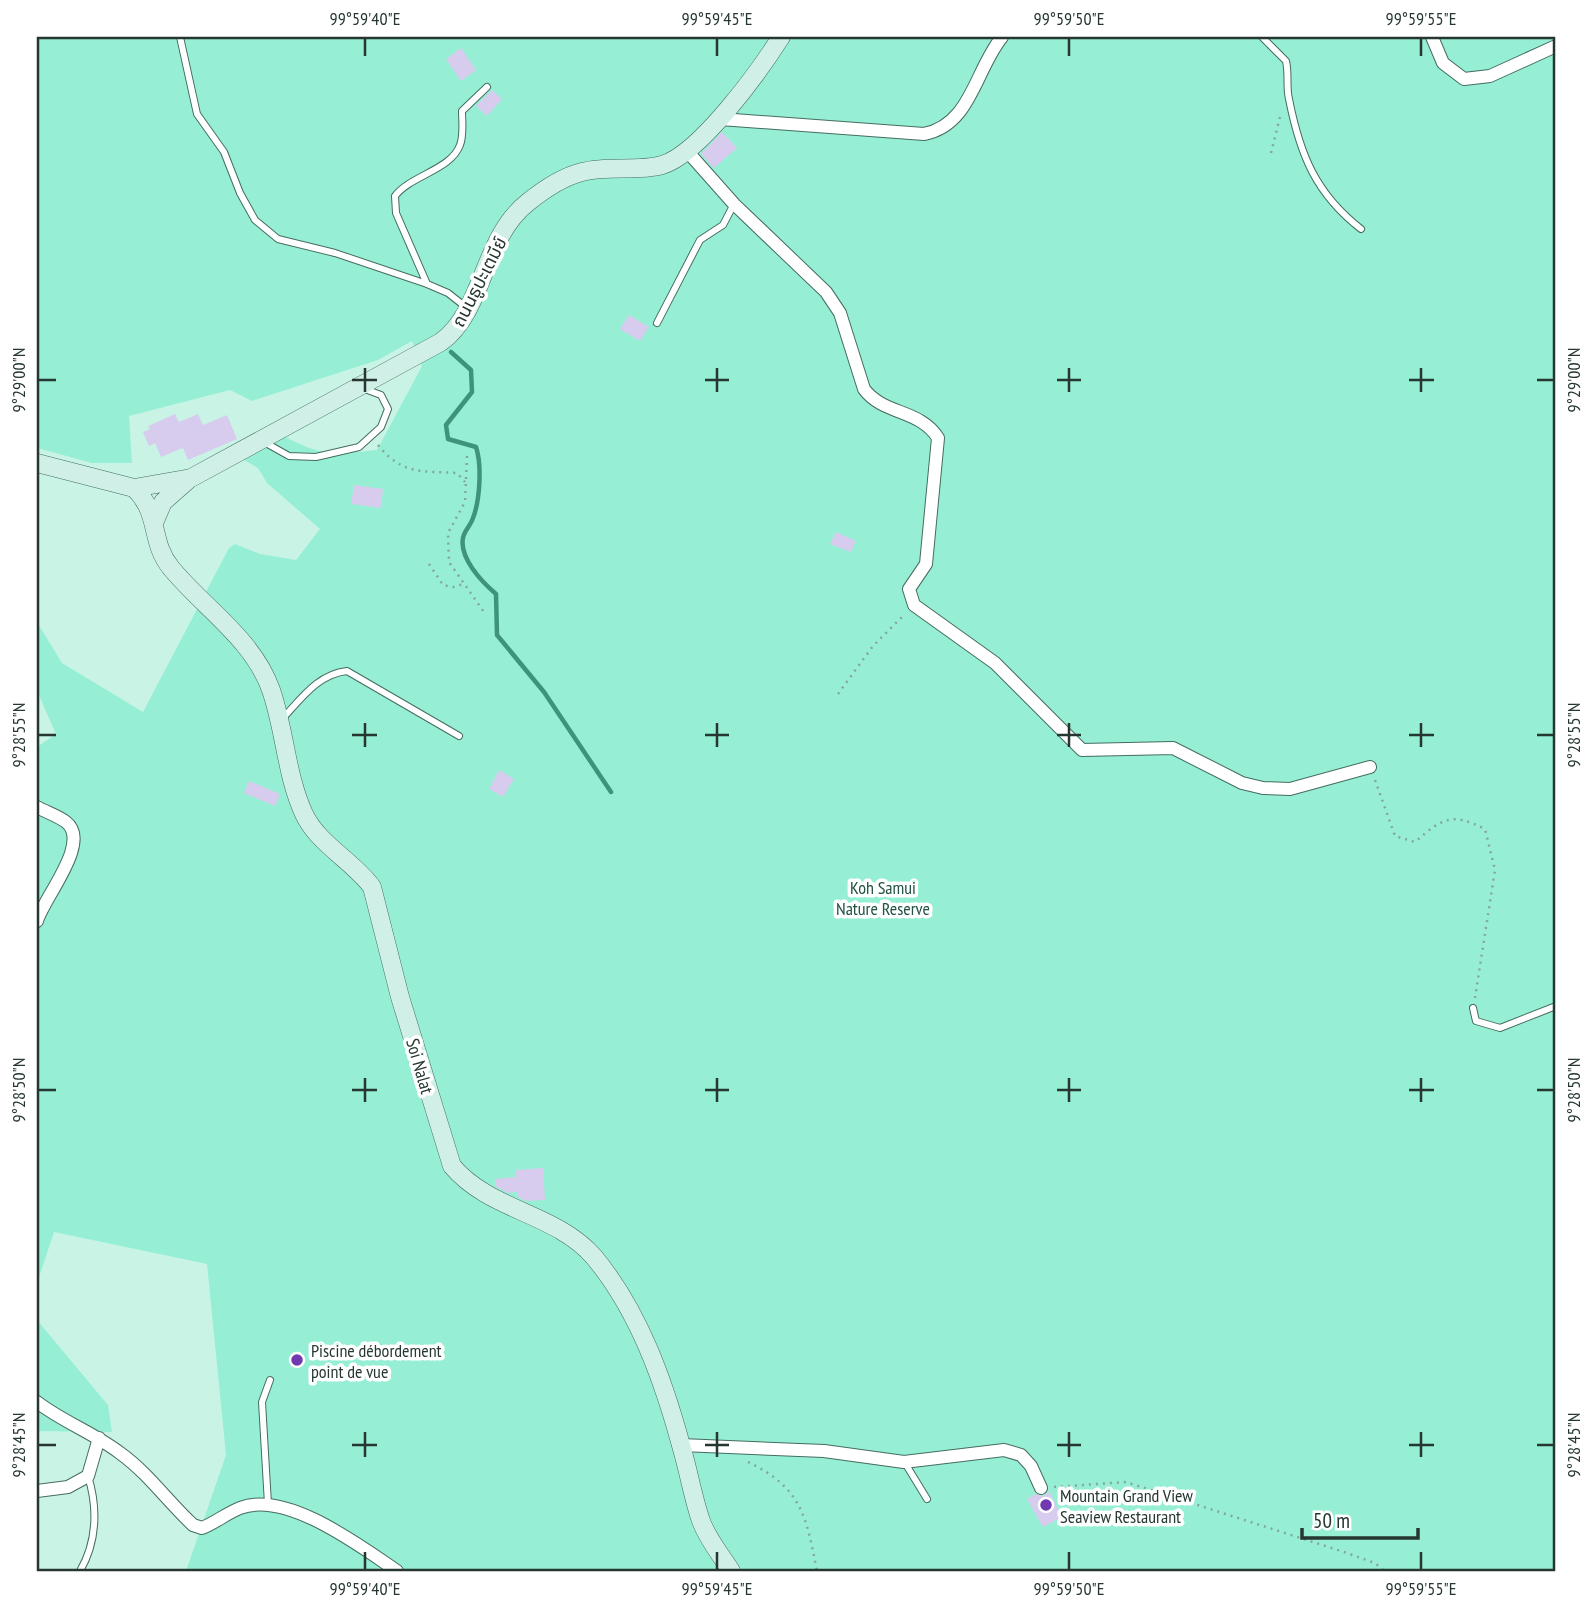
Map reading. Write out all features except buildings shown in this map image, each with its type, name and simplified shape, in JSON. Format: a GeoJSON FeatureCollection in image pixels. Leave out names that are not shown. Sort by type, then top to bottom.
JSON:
{"type":"FeatureCollection","features":[{"type":"Feature","properties":{"kind":"street","name":"ถนนธูปะเตมีย์"},"geometry":{"type":"LineString","coordinates":[[37,463],[134,488],[191,478],[440,342],[456,331],[469,310],[475,289],[502,233],[524,205],[560,180],[584,171],[664,165],[687,151],[720,119],[781,37]]}},
{"type":"Feature","properties":{"kind":"street"},"geometry":{"type":"LineString","coordinates":[[720,119],[924,134],[937,131],[948,127],[962,110],[1002,37]]}},
{"type":"Feature","properties":{"kind":"street"},"geometry":{"type":"LineString","coordinates":[[1432,37],[1443,62],[1464,79],[1490,76],[1556,46]]}},
{"type":"Feature","properties":{"kind":"street"},"geometry":{"type":"LineString","coordinates":[[687,151],[734,204],[826,292],[840,313],[864,389],[871,398],[916,416],[932,428],[938,438],[926,564],[909,589],[914,605],[995,663],[1082,750],[1173,748],[1242,783],[1263,788],[1290,789],[1370,767]]}},
{"type":"Feature","properties":{"kind":"street"},"geometry":{"type":"LineString","coordinates":[[155,523],[163,502],[191,478]]}},
{"type":"Feature","properties":{"kind":"street"},"geometry":{"type":"LineString","coordinates":[[134,488],[148,501],[155,523]]}},
{"type":"Feature","properties":{"kind":"street","name":"Soi Nalat"},"geometry":{"type":"LineString","coordinates":[[155,523],[159,548],[170,567],[243,642],[271,689],[282,746],[305,815],[327,844],[364,876],[372,887],[404,1010],[453,1166],[466,1182],[482,1193],[543,1220],[592,1255],[639,1324],[681,1445],[701,1521],[731,1571]]}},
{"type":"Feature","properties":{"kind":"street"},"geometry":{"type":"LineString","coordinates":[[37,807],[66,822],[73,829],[75,841],[73,854],[41,907],[37,921]]}},
{"type":"Feature","properties":{"kind":"street"},"geometry":{"type":"LineString","coordinates":[[37,1402],[59,1420],[99,1438],[137,1466],[193,1525],[202,1528],[240,1508],[268,1504],[302,1514],[354,1542],[397,1571]]}},
{"type":"Feature","properties":{"kind":"street"},"geometry":{"type":"LineString","coordinates":[[37,1491],[68,1488],[88,1476],[99,1438]]}},
{"type":"Feature","properties":{"kind":"street"},"geometry":{"type":"LineString","coordinates":[[681,1445],[824,1451],[904,1462],[1004,1450],[1021,1455],[1031,1466],[1041,1488]]}},
{"type":"Feature","properties":{"kind":"lane"},"geometry":{"type":"LineString","coordinates":[[180,37],[197,114],[224,152],[240,193],[255,220],[278,239],[335,253],[427,284],[448,293],[469,310]]}},
{"type":"Feature","properties":{"kind":"lane"},"geometry":{"type":"LineString","coordinates":[[1262,37],[1286,61],[1288,97],[1317,185],[1339,212],[1361,229]]}},
{"type":"Feature","properties":{"kind":"lane"},"geometry":{"type":"LineString","coordinates":[[427,284],[396,213],[395,196],[402,186],[455,156],[462,142],[462,111],[487,86]]}},
{"type":"Feature","properties":{"kind":"lane"},"geometry":{"type":"LineString","coordinates":[[657,323],[700,240],[723,225],[734,204]]}},
{"type":"Feature","properties":{"kind":"lane"},"geometry":{"type":"LineString","coordinates":[[262,441],[289,456],[316,457],[359,447],[381,427],[388,409],[381,395],[359,387]]}},
{"type":"Feature","properties":{"kind":"lane"},"geometry":{"type":"LineString","coordinates":[[279,722],[316,683],[334,672],[347,671],[458,736]]}},
{"type":"Feature","properties":{"kind":"lane"},"geometry":{"type":"LineString","coordinates":[[1473,1008],[1476,1021],[1500,1028],[1556,1006]]}},
{"type":"Feature","properties":{"kind":"lane"},"geometry":{"type":"LineString","coordinates":[[268,1504],[262,1402],[270,1380]]}},
{"type":"Feature","properties":{"kind":"lane"},"geometry":{"type":"LineString","coordinates":[[904,1462],[927,1499]]}},
{"type":"Feature","properties":{"kind":"lane"},"geometry":{"type":"LineString","coordinates":[[80,1571],[90,1554],[94,1532],[93,1491],[88,1476]]}},
{"type":"Feature","properties":{"kind":"path"},"geometry":{"type":"LineString","coordinates":[[1271,153],[1288,97]]}},
{"type":"Feature","properties":{"kind":"path"},"geometry":{"type":"LineString","coordinates":[[372,437],[397,465],[414,472],[429,470],[457,473],[466,483]]}},
{"type":"Feature","properties":{"kind":"path"},"geometry":{"type":"LineString","coordinates":[[467,456],[465,502],[448,533],[449,562],[486,615]]}},
{"type":"Feature","properties":{"kind":"path"},"geometry":{"type":"LineString","coordinates":[[429,564],[443,585],[453,587],[464,584]]}},
{"type":"Feature","properties":{"kind":"path"},"geometry":{"type":"LineString","coordinates":[[838,694],[873,646],[914,605]]}},
{"type":"Feature","properties":{"kind":"path"},"geometry":{"type":"LineString","coordinates":[[1370,767],[1395,836],[1415,842],[1439,821],[1461,817],[1485,829],[1495,870],[1473,1008]]}},
{"type":"Feature","properties":{"kind":"path"},"geometry":{"type":"LineString","coordinates":[[745,1460],[774,1474],[787,1486],[809,1531],[817,1571]]}},
{"type":"Feature","properties":{"kind":"path"},"geometry":{"type":"LineString","coordinates":[[1041,1488],[1126,1482],[1344,1552],[1375,1563],[1384,1571]]}},
{"type":"Feature","properties":{"kind":"green space","name":"Koh Samui Nature Reserve"},"geometry":{"type":"Polygon","coordinates":[[[37,37],[1556,37],[1556,1571],[186,1571],[226,1455],[207,1264],[54,1232],[37,1283],[37,747],[56,734],[37,691],[37,622],[62,663],[143,712],[229,548],[235,544],[260,554],[296,560],[320,529],[267,483],[258,468],[244,460],[215,470],[278,433],[315,450],[326,452],[377,450],[422,366],[412,341],[378,360],[252,401],[230,390],[129,416],[132,463],[92,463],[37,448],[37,37]]]}},
{"type":"Feature","properties":{"kind":"green space"},"geometry":{"type":"Polygon","coordinates":[[[37,1320],[108,1405],[112,1432],[37,1431],[37,1320]]]}},
{"type":"Feature","properties":{"kind":"waterway"},"geometry":{"type":"LineString","coordinates":[[451,352],[471,370],[472,392],[446,425],[448,439],[476,447],[479,463],[477,502],[472,521],[464,535],[464,554],[478,576],[496,594],[497,635],[544,692],[611,792]]}},
{"type":"Feature","properties":{"kind":"place","name":"Piscine débordement point de vue"},"geometry":{"type":"Point","coordinates":[297,1360]}},
{"type":"Feature","properties":{"kind":"place","name":"Mountain Grand View Seaview Restaurant"},"geometry":{"type":"Point","coordinates":[1046,1505]}}]}
